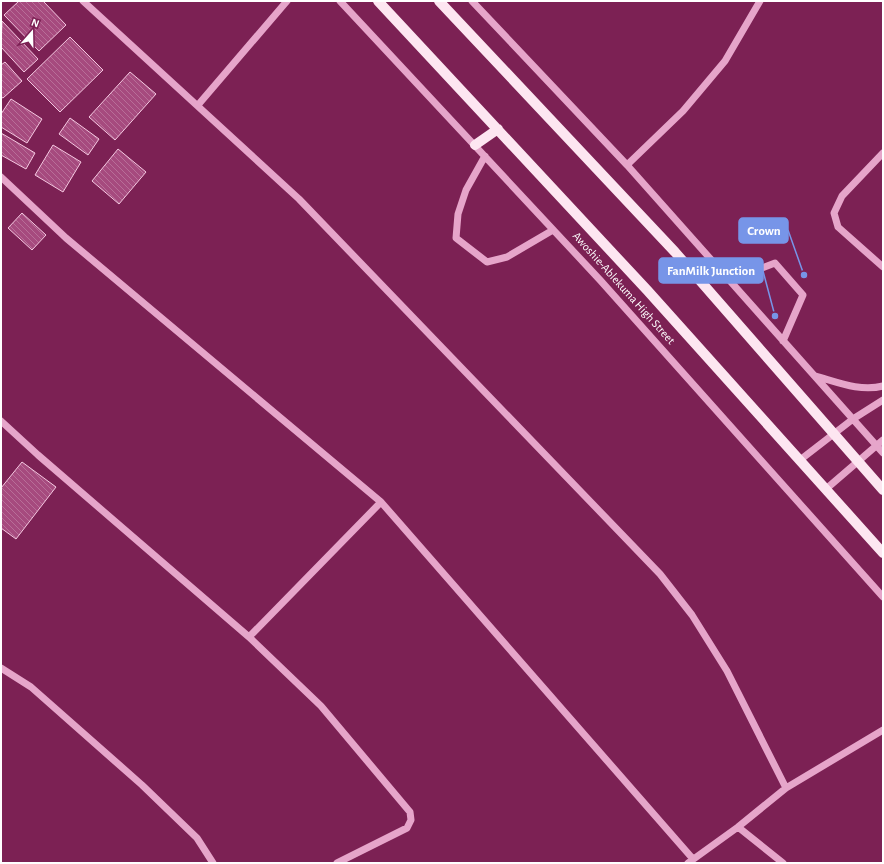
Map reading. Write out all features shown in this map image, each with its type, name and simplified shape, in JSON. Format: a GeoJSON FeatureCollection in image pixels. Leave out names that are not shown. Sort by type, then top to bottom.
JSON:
{"type":"FeatureCollection","features":[{"type":"Feature","properties":{"kind":"main road","name":"Awoshie-Ablekuma High Street"},"geometry":{"type":"LineString","coordinates":[[378,1],[648,290],[883,553]]}},
{"type":"Feature","properties":{"kind":"main road"},"geometry":{"type":"LineString","coordinates":[[440,1],[675,252],[883,490]]}},
{"type":"Feature","properties":{"kind":"main road"},"geometry":{"type":"LineString","coordinates":[[475,145],[498,129]]}},
{"type":"Feature","properties":{"kind":"street"},"geometry":{"type":"LineString","coordinates":[[83,1],[299,199],[660,574],[692,615],[727,671],[786,788]]}},
{"type":"Feature","properties":{"kind":"street"},"geometry":{"type":"LineString","coordinates":[[198,105],[287,1]]}},
{"type":"Feature","properties":{"kind":"street","name":"Awoshie-Ablekuma High Street"},"geometry":{"type":"LineString","coordinates":[[340,1],[553,230],[883,597]]}},
{"type":"Feature","properties":{"kind":"street"},"geometry":{"type":"LineString","coordinates":[[627,165],[683,111],[725,61],[760,1]]}},
{"type":"Feature","properties":{"kind":"street"},"geometry":{"type":"LineString","coordinates":[[476,2],[627,165],[883,453]]}},
{"type":"Feature","properties":{"kind":"street"},"geometry":{"type":"LineString","coordinates":[[883,153],[842,196],[834,213],[838,227],[883,267]]}},
{"type":"Feature","properties":{"kind":"street"},"geometry":{"type":"LineString","coordinates":[[485,156],[466,190],[458,214],[456,238],[487,262],[508,257],[553,230]]}},
{"type":"Feature","properties":{"kind":"street"},"geometry":{"type":"LineString","coordinates":[[1,177],[66,238],[381,502],[691,861],[738,827],[786,788],[883,730]]}},
{"type":"Feature","properties":{"kind":"street"},"geometry":{"type":"LineString","coordinates":[[730,280],[775,263],[803,295],[783,341]]}},
{"type":"Feature","properties":{"kind":"street"},"geometry":{"type":"LineString","coordinates":[[814,375],[848,386],[864,388],[883,386]]}},
{"type":"Feature","properties":{"kind":"street"},"geometry":{"type":"LineString","coordinates":[[800,460],[853,419],[883,400]]}},
{"type":"Feature","properties":{"kind":"street"},"geometry":{"type":"LineString","coordinates":[[1,421],[38,455],[249,637],[321,706],[410,812],[411,820],[407,828],[337,863]]}},
{"type":"Feature","properties":{"kind":"street"},"geometry":{"type":"LineString","coordinates":[[826,489],[883,440]]}},
{"type":"Feature","properties":{"kind":"street"},"geometry":{"type":"LineString","coordinates":[[249,637],[381,502]]}},
{"type":"Feature","properties":{"kind":"street"},"geometry":{"type":"LineString","coordinates":[[1,668],[31,687],[142,785],[197,838],[213,863]]}},
{"type":"Feature","properties":{"kind":"street"},"geometry":{"type":"LineString","coordinates":[[738,827],[783,863]]}},
{"type":"Feature","properties":{"kind":"building"},"geometry":{"type":"Polygon","coordinates":[[[19,1],[43,1],[66,25],[39,51],[4,15],[19,1]]]}},
{"type":"Feature","properties":{"kind":"building"},"geometry":{"type":"Polygon","coordinates":[[[2,21],[38,59],[24,72],[1,47],[2,21]]]}},
{"type":"Feature","properties":{"kind":"building"},"geometry":{"type":"Polygon","coordinates":[[[70,37],[103,70],[60,112],[27,79],[70,37]]]}},
{"type":"Feature","properties":{"kind":"building"},"geometry":{"type":"Polygon","coordinates":[[[5,62],[22,81],[3,98],[1,97],[1,65],[5,62]]]}},
{"type":"Feature","properties":{"kind":"building"},"geometry":{"type":"Polygon","coordinates":[[[130,72],[156,94],[115,140],[89,117],[130,72]]]}},
{"type":"Feature","properties":{"kind":"building"},"geometry":{"type":"Polygon","coordinates":[[[11,99],[42,119],[27,143],[1,127],[1,114],[11,99]]]}},
{"type":"Feature","properties":{"kind":"building"},"geometry":{"type":"Polygon","coordinates":[[[70,118],[99,139],[88,155],[59,134],[70,118]]]}},
{"type":"Feature","properties":{"kind":"building"},"geometry":{"type":"Polygon","coordinates":[[[1,133],[35,153],[26,169],[1,155],[1,133]]]}},
{"type":"Feature","properties":{"kind":"building"},"geometry":{"type":"Polygon","coordinates":[[[53,145],[81,162],[63,192],[35,175],[53,145]]]}},
{"type":"Feature","properties":{"kind":"building"},"geometry":{"type":"Polygon","coordinates":[[[118,149],[146,172],[119,204],[92,181],[118,149]]]}},
{"type":"Feature","properties":{"kind":"building"},"geometry":{"type":"Polygon","coordinates":[[[22,213],[46,235],[32,250],[8,228],[22,213]]]}},
{"type":"Feature","properties":{"kind":"building"},"geometry":{"type":"Polygon","coordinates":[[[22,462],[56,487],[16,539],[1,528],[1,488],[22,462]]]}},
{"type":"Feature","properties":{"kind":"place","name":"Crown"},"geometry":{"type":"Point","coordinates":[804,275]}},
{"type":"Feature","properties":{"kind":"place","name":"FanMilk Junction"},"geometry":{"type":"Point","coordinates":[775,316]}}]}
